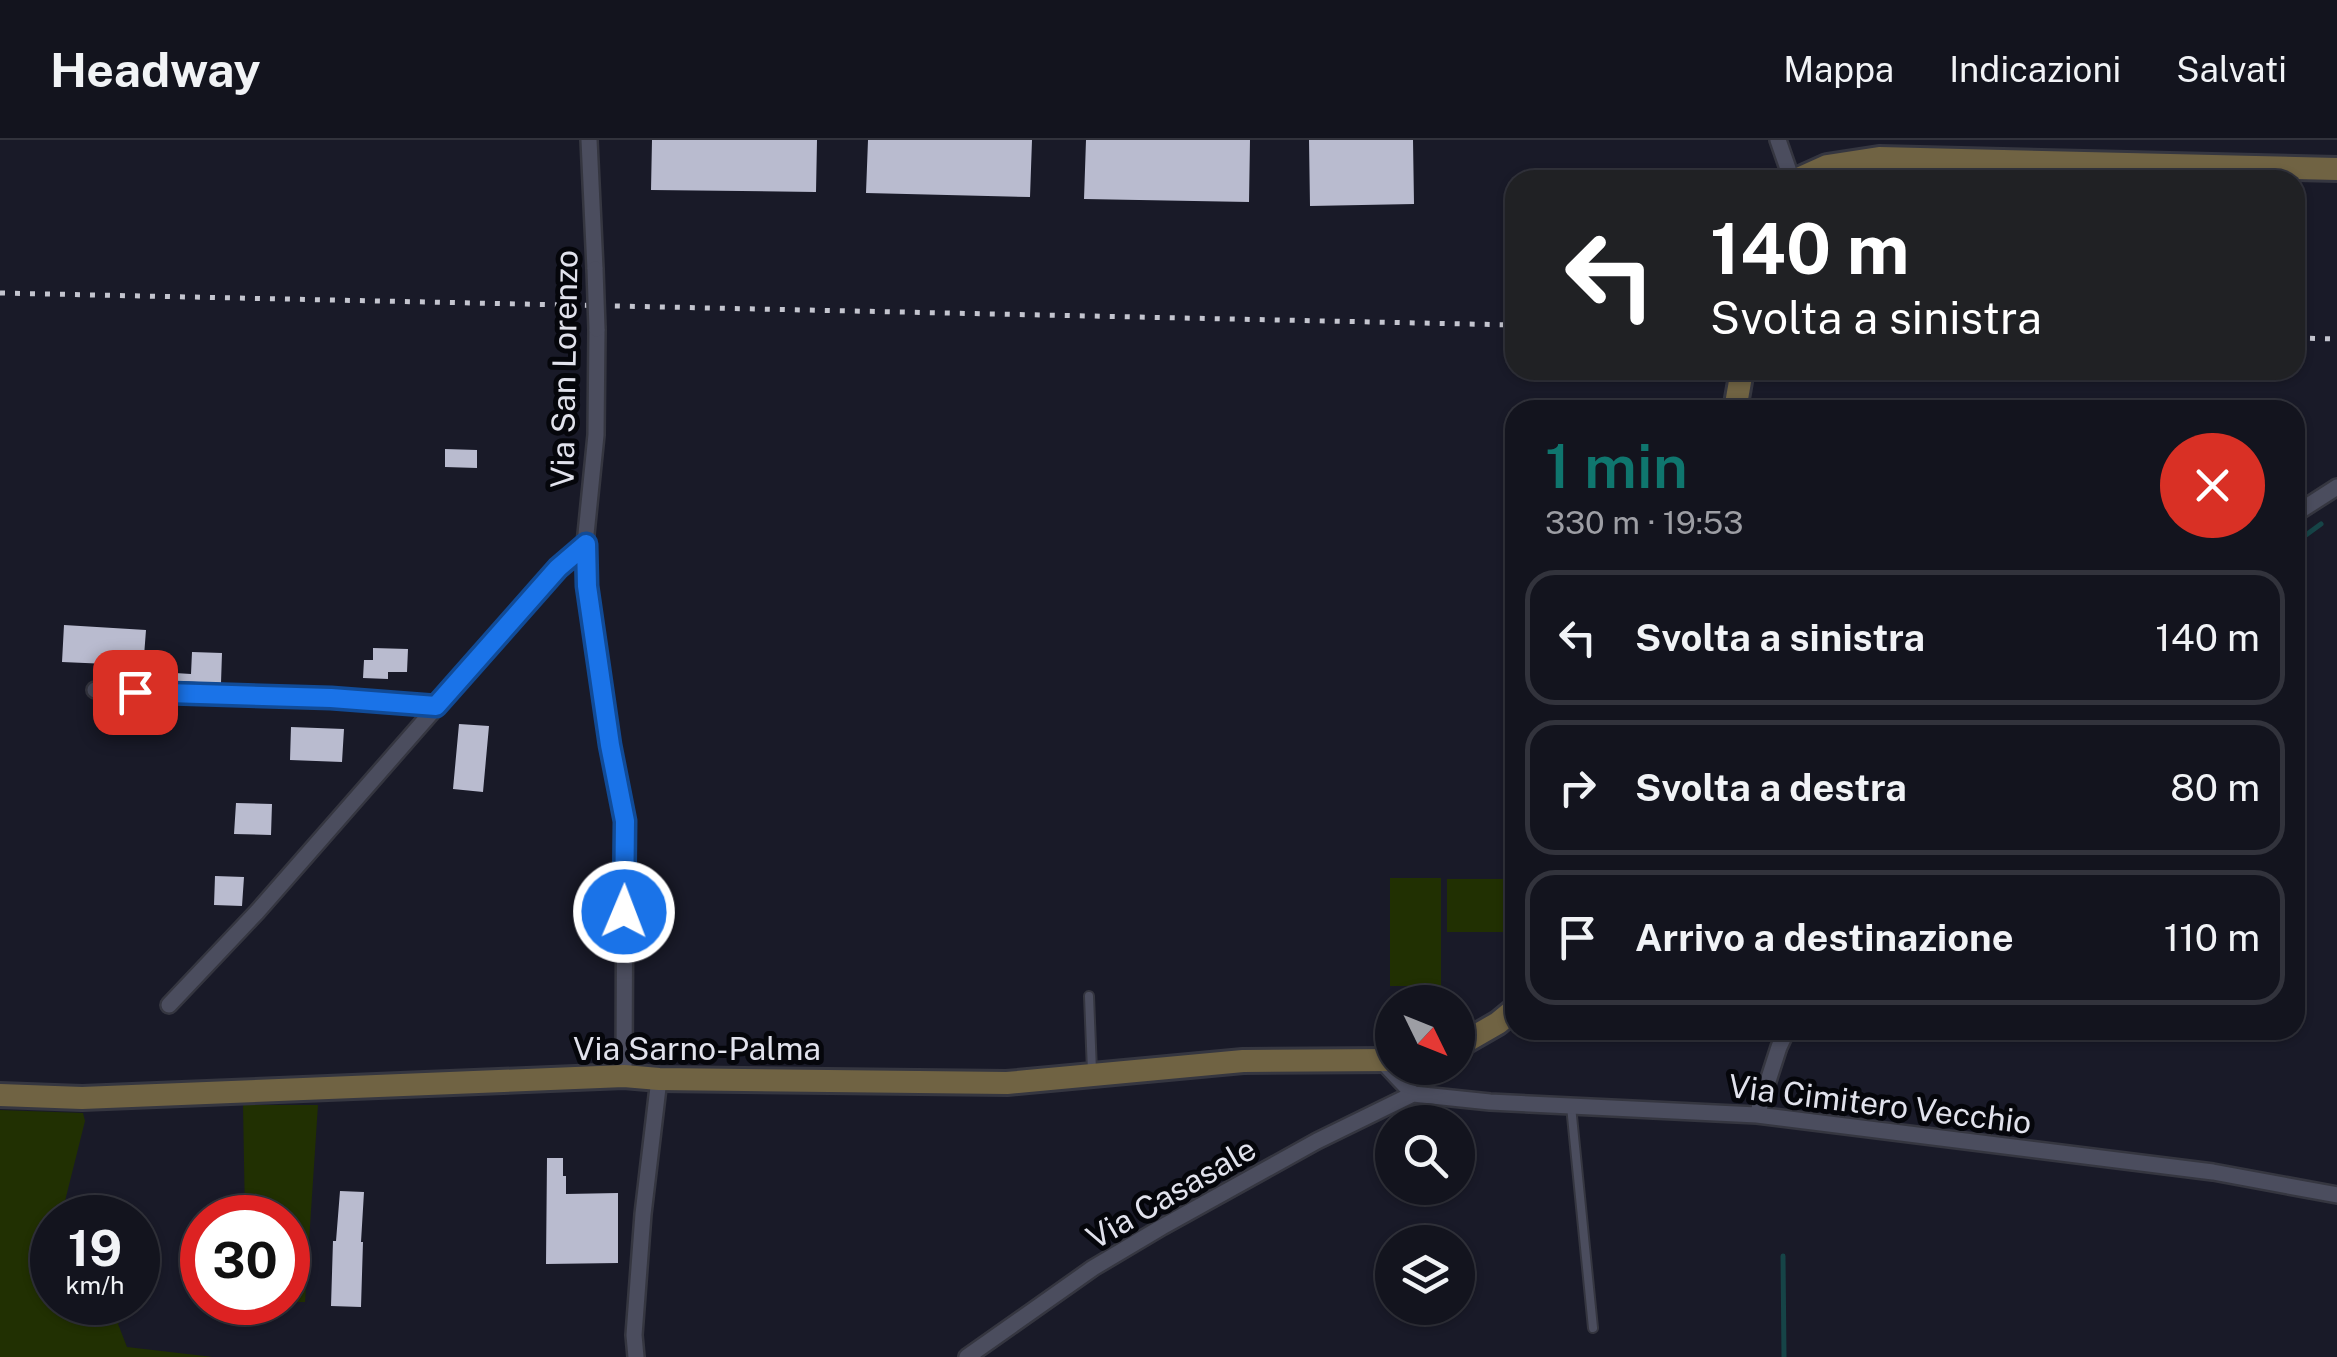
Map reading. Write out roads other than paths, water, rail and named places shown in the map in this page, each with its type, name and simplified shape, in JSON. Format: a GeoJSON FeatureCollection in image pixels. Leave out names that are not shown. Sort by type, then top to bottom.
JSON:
{"type":"FeatureCollection","features":[{"type":"Feature","properties":{"kind":"main road"},"geometry":{"type":"LineString","coordinates":[[1818,170],[1880,158],[2337,170]]}},
{"type":"Feature","properties":{"kind":"main road"},"geometry":{"type":"LineString","coordinates":[[1475,1036],[1505,1017]]}},
{"type":"Feature","properties":{"kind":"main road","name":"Via Sarno-Palma"},"geometry":{"type":"LineString","coordinates":[[0,1096],[82,1098],[624,1076],[658,1080],[1007,1083],[1243,1061],[1375,1060]]}},
{"type":"Feature","properties":{"kind":"street","name":"Via San Lorenzo"},"geometry":{"type":"LineString","coordinates":[[589,140],[597,329],[596,435],[586,544],[590,603],[625,821],[624,1076]]}},
{"type":"Feature","properties":{"kind":"street"},"geometry":{"type":"LineString","coordinates":[[1778,140],[1790,170]]}},
{"type":"Feature","properties":{"kind":"street"},"geometry":{"type":"LineString","coordinates":[[2305,508],[2337,488]]}},
{"type":"Feature","properties":{"kind":"street"},"geometry":{"type":"LineString","coordinates":[[170,1005],[257,912],[558,568],[586,544]]}},
{"type":"Feature","properties":{"kind":"street"},"geometry":{"type":"LineString","coordinates":[[95,690],[331,698],[436,706]]}},
{"type":"Feature","properties":{"kind":"street"},"geometry":{"type":"LineString","coordinates":[[1757,1115],[1782,1040]]}},
{"type":"Feature","properties":{"kind":"street"},"geometry":{"type":"LineString","coordinates":[[636,1357],[634,1335],[643,1214],[658,1080]]}},
{"type":"Feature","properties":{"kind":"street"},"geometry":{"type":"LineString","coordinates":[[1406,1085],[1413,1094]]}},
{"type":"Feature","properties":{"kind":"street","name":"Via Cimitero Vecchio"},"geometry":{"type":"LineString","coordinates":[[1413,1094],[1490,1102],[1757,1115],[2214,1172],[2337,1195]]}},
{"type":"Feature","properties":{"kind":"street","name":"Via Casasale"},"geometry":{"type":"LineString","coordinates":[[967,1357],[1093,1268],[1162,1226],[1317,1141],[1413,1094]]}},
{"type":"Feature","properties":{"kind":"lane"},"geometry":{"type":"LineString","coordinates":[[1090,996],[1092,1076]]}},
{"type":"Feature","properties":{"kind":"lane"},"geometry":{"type":"LineString","coordinates":[[1571,1106],[1593,1328]]}},
{"type":"Feature","properties":{"kind":"waterway"},"geometry":{"type":"LineString","coordinates":[[2305,536],[2321,524]]}},
{"type":"Feature","properties":{"kind":"waterway"},"geometry":{"type":"LineString","coordinates":[[1783,1256],[1784,1357]]}},
{"type":"Feature","properties":{"kind":"railway"},"geometry":{"type":"LineString","coordinates":[[0,293],[1505,325]]}},
{"type":"Feature","properties":{"kind":"railway"},"geometry":{"type":"LineString","coordinates":[[2305,338],[2337,339]]}}]}
